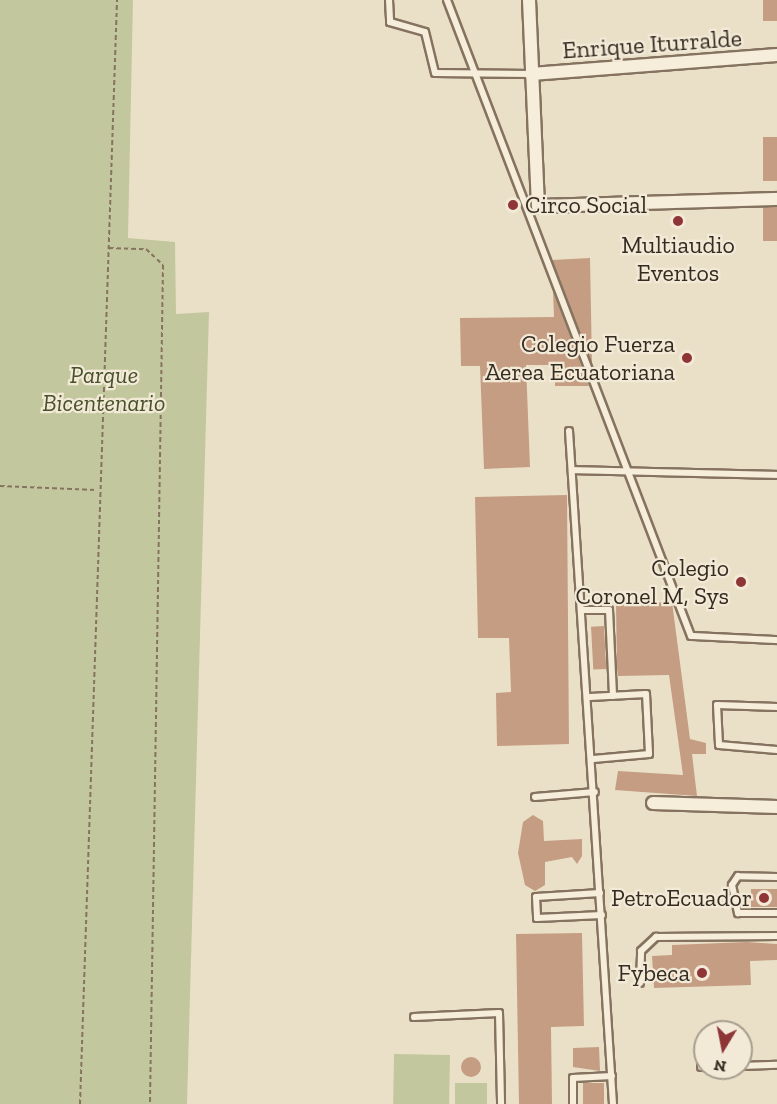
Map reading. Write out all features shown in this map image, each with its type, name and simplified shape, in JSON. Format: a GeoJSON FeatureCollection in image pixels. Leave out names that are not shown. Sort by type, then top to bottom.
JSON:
{"type":"FeatureCollection","features":[{"type":"Feature","properties":{"kind":"street","name":"Enrique Iturralde"},"geometry":{"type":"LineString","coordinates":[[529,0],[538,206],[777,199]]}},
{"type":"Feature","properties":{"kind":"street","name":"Enrique Iturralde"},"geometry":{"type":"LineString","coordinates":[[531,74],[777,55]]}},
{"type":"Feature","properties":{"kind":"street"},"geometry":{"type":"LineString","coordinates":[[653,803],[777,807]]}},
{"type":"Feature","properties":{"kind":"lane"},"geometry":{"type":"LineString","coordinates":[[389,0],[390,22],[425,32],[435,73],[531,74]]}},
{"type":"Feature","properties":{"kind":"lane"},"geometry":{"type":"LineString","coordinates":[[447,0],[692,636],[777,640]]}},
{"type":"Feature","properties":{"kind":"lane"},"geometry":{"type":"LineString","coordinates":[[569,431],[590,697],[613,1104]]}},
{"type":"Feature","properties":{"kind":"lane"},"geometry":{"type":"LineString","coordinates":[[572,471],[777,475]]}},
{"type":"Feature","properties":{"kind":"lane"},"geometry":{"type":"LineString","coordinates":[[583,610],[609,610],[613,696]]}},
{"type":"Feature","properties":{"kind":"lane"},"geometry":{"type":"LineString","coordinates":[[590,697],[646,694],[649,754],[593,759]]}},
{"type":"Feature","properties":{"kind":"lane"},"geometry":{"type":"LineString","coordinates":[[777,707],[717,705],[719,745],[777,750]]}},
{"type":"Feature","properties":{"kind":"lane"},"geometry":{"type":"LineString","coordinates":[[535,797],[595,792]]}},
{"type":"Feature","properties":{"kind":"lane"},"geometry":{"type":"LineString","coordinates":[[777,877],[738,876],[732,885],[738,913],[777,913]]}},
{"type":"Feature","properties":{"kind":"lane"},"geometry":{"type":"LineString","coordinates":[[600,893],[537,897],[537,918],[602,915]]}},
{"type":"Feature","properties":{"kind":"lane"},"geometry":{"type":"LineString","coordinates":[[640,983],[641,951],[656,937],[777,936]]}},
{"type":"Feature","properties":{"kind":"lane"},"geometry":{"type":"LineString","coordinates":[[414,1017],[499,1013],[501,1104]]}},
{"type":"Feature","properties":{"kind":"lane"},"geometry":{"type":"LineString","coordinates":[[753,1066],[777,1065]]}},
{"type":"Feature","properties":{"kind":"lane"},"geometry":{"type":"LineString","coordinates":[[573,1104],[573,1078],[612,1076]]}},
{"type":"Feature","properties":{"kind":"path"},"geometry":{"type":"LineString","coordinates":[[80,1104],[97,490],[109,248],[117,0]]}},
{"type":"Feature","properties":{"kind":"path"},"geometry":{"type":"LineString","coordinates":[[109,248],[146,249],[163,265],[150,1104]]}},
{"type":"Feature","properties":{"kind":"path"},"geometry":{"type":"LineString","coordinates":[[0,486],[97,490]]}},
{"type":"Feature","properties":{"kind":"green space","name":"Parque Bicentenario"},"geometry":{"type":"Polygon","coordinates":[[[0,0],[133,0],[128,238],[175,242],[176,314],[209,312],[187,1104],[0,1104],[0,0]]]}},
{"type":"Feature","properties":{"kind":"green space"},"geometry":{"type":"Polygon","coordinates":[[[394,1054],[450,1055],[449,1104],[393,1104],[394,1054]]]}},
{"type":"Feature","properties":{"kind":"green space"},"geometry":{"type":"Polygon","coordinates":[[[455,1083],[487,1083],[487,1104],[455,1104],[455,1083]]]}},
{"type":"Feature","properties":{"kind":"building"},"geometry":{"type":"Polygon","coordinates":[[[763,0],[777,0],[777,21],[763,21],[763,0]]]}},
{"type":"Feature","properties":{"kind":"building"},"geometry":{"type":"Polygon","coordinates":[[[763,137],[777,137],[777,181],[763,181],[763,137]]]}},
{"type":"Feature","properties":{"kind":"building"},"geometry":{"type":"Polygon","coordinates":[[[763,207],[777,207],[777,241],[763,241],[763,207]]]}},
{"type":"Feature","properties":{"kind":"building"},"geometry":{"type":"Polygon","coordinates":[[[590,258],[592,364],[552,260],[590,258]]]}},
{"type":"Feature","properties":{"kind":"building"},"geometry":{"type":"Polygon","coordinates":[[[553,291],[589,386],[555,386],[555,365],[526,365],[530,467],[484,469],[480,366],[461,366],[460,318],[554,317],[553,291]]]}},
{"type":"Feature","properties":{"kind":"building"},"geometry":{"type":"Polygon","coordinates":[[[567,495],[569,744],[497,746],[496,693],[511,692],[509,638],[478,638],[475,497],[567,495]]]}},
{"type":"Feature","properties":{"kind":"building"},"geometry":{"type":"Polygon","coordinates":[[[672,602],[690,739],[706,743],[706,754],[692,754],[697,796],[615,790],[618,771],[683,775],[669,675],[618,676],[617,669],[616,604],[672,602]]]}},
{"type":"Feature","properties":{"kind":"building"},"geometry":{"type":"Polygon","coordinates":[[[604,626],[606,669],[593,670],[591,627],[604,626]]]}},
{"type":"Feature","properties":{"kind":"building"},"geometry":{"type":"Polygon","coordinates":[[[533,815],[543,821],[544,841],[582,839],[582,856],[577,864],[572,857],[545,862],[545,885],[535,891],[525,885],[518,853],[523,822],[533,815]]]}},
{"type":"Feature","properties":{"kind":"building","name":"PetroEcuador"},"geometry":{"type":"Polygon","coordinates":[[[751,889],[777,889],[777,907],[751,907],[751,889]]]}},
{"type":"Feature","properties":{"kind":"building"},"geometry":{"type":"Polygon","coordinates":[[[582,933],[584,1026],[551,1027],[552,1104],[519,1104],[516,934],[582,933]]]}},
{"type":"Feature","properties":{"kind":"building","name":"Fybeca"},"geometry":{"type":"Polygon","coordinates":[[[747,942],[777,944],[777,960],[750,961],[751,985],[654,988],[652,956],[672,955],[672,945],[747,942]]]}},
{"type":"Feature","properties":{"kind":"building"},"geometry":{"type":"Polygon","coordinates":[[[599,1047],[600,1071],[573,1067],[573,1048],[599,1047]]]}},
{"type":"Feature","properties":{"kind":"building"},"geometry":{"type":"Polygon","coordinates":[[[471,1057],[478,1060],[481,1067],[478,1074],[471,1077],[464,1074],[461,1067],[464,1060],[471,1057]]]}},
{"type":"Feature","properties":{"kind":"building"},"geometry":{"type":"Polygon","coordinates":[[[583,1083],[604,1083],[604,1104],[583,1104],[583,1083]]]}},
{"type":"Feature","properties":{"kind":"place","name":"Circo Social"},"geometry":{"type":"Point","coordinates":[513,205]}},
{"type":"Feature","properties":{"kind":"place","name":"Multiaudio Eventos"},"geometry":{"type":"Point","coordinates":[678,221]}},
{"type":"Feature","properties":{"kind":"place","name":"Colegio Fuerza Aerea Ecuatoriana"},"geometry":{"type":"Point","coordinates":[687,358]}},
{"type":"Feature","properties":{"kind":"place","name":"Colegio Coronel M, Sys"},"geometry":{"type":"Point","coordinates":[741,582]}},
{"type":"Feature","properties":{"kind":"place","name":"PetroEcuador"},"geometry":{"type":"Point","coordinates":[764,898]}},
{"type":"Feature","properties":{"kind":"place","name":"Fybeca"},"geometry":{"type":"Point","coordinates":[702,973]}}]}
